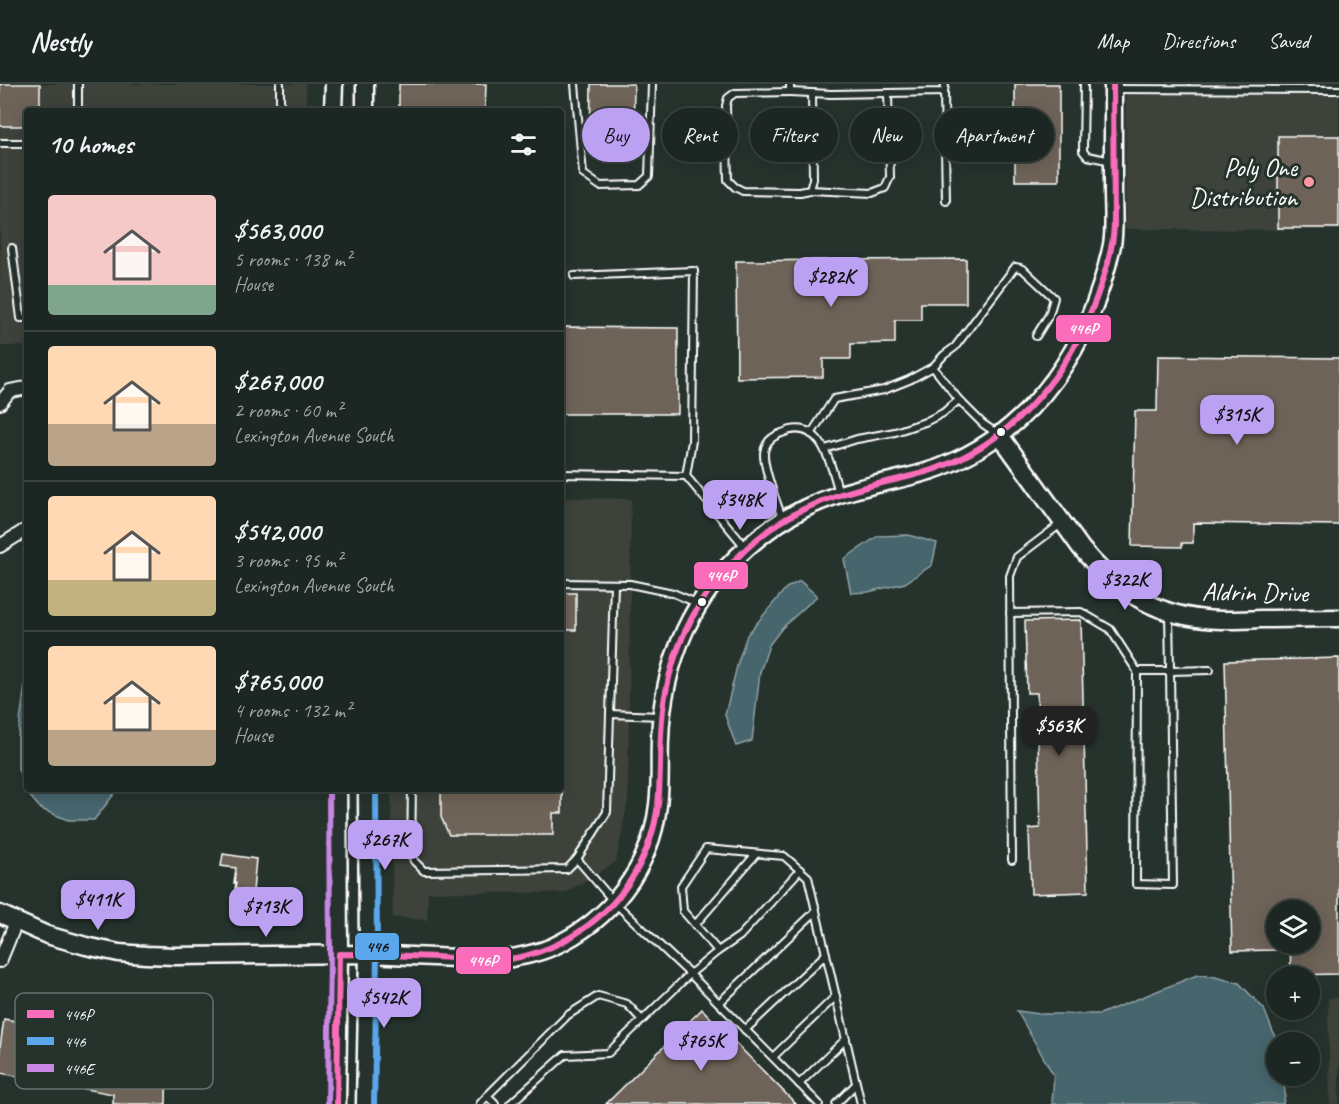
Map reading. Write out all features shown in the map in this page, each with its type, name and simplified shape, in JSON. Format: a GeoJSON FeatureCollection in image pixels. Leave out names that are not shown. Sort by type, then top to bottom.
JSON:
{"type":"FeatureCollection","features":[{"type":"Feature","properties":{"kind":"street"},"geometry":{"type":"LineString","coordinates":[[333,108],[334,84]]}},
{"type":"Feature","properties":{"kind":"street"},"geometry":{"type":"LineString","coordinates":[[365,84],[365,108]]}},
{"type":"Feature","properties":{"kind":"street"},"geometry":{"type":"LineString","coordinates":[[0,914],[47,935],[86,946],[126,954],[159,956],[368,954],[500,960],[550,948],[573,936],[594,921],[615,902],[646,854],[656,821],[661,716],[676,651],[700,604],[723,572],[746,548],[774,526],[814,504],[857,489],[913,476],[943,466],[972,452],[1021,416],[1041,396],[1075,350],[1098,297],[1113,242],[1113,86]]}},
{"type":"Feature","properties":{"kind":"street"},"geometry":{"type":"LineString","coordinates":[[0,402],[10,391],[24,389]]}},
{"type":"Feature","properties":{"kind":"street","name":"Aldrin Drive"},"geometry":{"type":"LineString","coordinates":[[999,434],[1094,564],[1109,579],[1136,597],[1169,612],[1185,616],[1225,620],[1339,618]]}},
{"type":"Feature","properties":{"kind":"street"},"geometry":{"type":"LineString","coordinates":[[0,546],[24,531]]}},
{"type":"Feature","properties":{"kind":"street"},"geometry":{"type":"LineString","coordinates":[[337,1104],[338,792]]}},
{"type":"Feature","properties":{"kind":"street"},"geometry":{"type":"LineString","coordinates":[[365,1104],[368,792]]}},
{"type":"Feature","properties":{"kind":"street"},"geometry":{"type":"LineString","coordinates":[[0,962],[16,921]]}},
{"type":"Feature","properties":{"kind":"lane"},"geometry":{"type":"LineString","coordinates":[[78,84],[78,108]]}},
{"type":"Feature","properties":{"kind":"lane"},"geometry":{"type":"LineString","coordinates":[[280,84],[280,108]]}},
{"type":"Feature","properties":{"kind":"lane"},"geometry":{"type":"LineString","coordinates":[[575,84],[583,174],[600,186],[639,186],[649,176],[652,84]]}},
{"type":"Feature","properties":{"kind":"lane"},"geometry":{"type":"LineString","coordinates":[[945,84],[946,201]]}},
{"type":"Feature","properties":{"kind":"lane"},"geometry":{"type":"LineString","coordinates":[[1084,84],[1083,151],[1087,156],[1113,161]]}},
{"type":"Feature","properties":{"kind":"lane"},"geometry":{"type":"LineString","coordinates":[[1113,86],[1339,90]]}},
{"type":"Feature","properties":{"kind":"lane"},"geometry":{"type":"LineString","coordinates":[[888,93],[890,177],[885,188],[872,193],[810,190],[800,192],[743,191],[728,180],[726,106],[728,98],[735,93],[790,88],[831,94],[944,92]]}},
{"type":"Feature","properties":{"kind":"lane"},"geometry":{"type":"LineString","coordinates":[[810,190],[813,179],[812,93]]}},
{"type":"Feature","properties":{"kind":"lane"},"geometry":{"type":"LineString","coordinates":[[0,143],[24,143]]}},
{"type":"Feature","properties":{"kind":"lane"},"geometry":{"type":"LineString","coordinates":[[12,248],[21,318],[24,318]]}},
{"type":"Feature","properties":{"kind":"lane"},"geometry":{"type":"LineString","coordinates":[[811,434],[834,399],[884,390],[933,367],[955,347],[1015,267],[1024,270],[1054,298],[1049,315],[1036,336]]}},
{"type":"Feature","properties":{"kind":"lane"},"geometry":{"type":"LineString","coordinates":[[574,276],[694,271],[692,441],[686,476]]}},
{"type":"Feature","properties":{"kind":"lane"},"geometry":{"type":"LineString","coordinates":[[933,367],[958,400],[983,424],[999,434]]}},
{"type":"Feature","properties":{"kind":"lane"},"geometry":{"type":"LineString","coordinates":[[825,449],[857,439],[895,432],[925,422],[943,413],[958,400]]}},
{"type":"Feature","properties":{"kind":"lane"},"geometry":{"type":"LineString","coordinates":[[783,521],[766,469],[765,450],[772,438],[787,430],[803,430],[817,438],[828,456],[840,494]]}},
{"type":"Feature","properties":{"kind":"lane"},"geometry":{"type":"LineString","coordinates":[[564,474],[686,476],[746,548]]}},
{"type":"Feature","properties":{"kind":"lane"},"geometry":{"type":"LineString","coordinates":[[1012,860],[1010,576],[1017,557],[1062,522]]}},
{"type":"Feature","properties":{"kind":"lane"},"geometry":{"type":"LineString","coordinates":[[564,583],[630,584],[673,593],[700,604]]}},
{"type":"Feature","properties":{"kind":"lane"},"geometry":{"type":"LineString","coordinates":[[412,792],[411,852],[414,861],[424,871],[567,869],[577,859],[607,812],[614,584]]}},
{"type":"Feature","properties":{"kind":"lane"},"geometry":{"type":"LineString","coordinates":[[1010,613],[1081,612],[1110,629],[1137,671],[1136,884],[1173,885],[1169,612]]}},
{"type":"Feature","properties":{"kind":"lane"},"geometry":{"type":"LineString","coordinates":[[1137,671],[1210,670]]}},
{"type":"Feature","properties":{"kind":"lane"},"geometry":{"type":"LineString","coordinates":[[610,714],[661,716]]}},
{"type":"Feature","properties":{"kind":"lane"},"geometry":{"type":"LineString","coordinates":[[718,951],[683,911],[681,886],[706,849],[784,856],[808,877],[861,1104]]}},
{"type":"Feature","properties":{"kind":"lane"},"geometry":{"type":"LineString","coordinates":[[695,925],[756,854]]}},
{"type":"Feature","properties":{"kind":"lane"},"geometry":{"type":"LineString","coordinates":[[577,859],[615,902],[819,1104]]}},
{"type":"Feature","properties":{"kind":"lane"},"geometry":{"type":"LineString","coordinates":[[510,1104],[565,1055],[608,1053],[690,974],[741,936],[800,870]]}},
{"type":"Feature","properties":{"kind":"lane"},"geometry":{"type":"LineString","coordinates":[[719,1003],[816,911]]}},
{"type":"Feature","properties":{"kind":"lane"},"geometry":{"type":"LineString","coordinates":[[746,1030],[826,954]]}},
{"type":"Feature","properties":{"kind":"lane"},"geometry":{"type":"LineString","coordinates":[[480,1104],[568,1015],[598,996],[627,1004],[642,1020]]}},
{"type":"Feature","properties":{"kind":"lane"},"geometry":{"type":"LineString","coordinates":[[773,1058],[836,996]]}},
{"type":"Feature","properties":{"kind":"lane"},"geometry":{"type":"LineString","coordinates":[[799,1084],[846,1039]]}},
{"type":"Feature","properties":{"kind":"lane"},"geometry":{"type":"LineString","coordinates":[[836,1104],[856,1084]]}},
{"type":"Feature","properties":{"kind":"lane"},"geometry":{"type":"LineString","coordinates":[[487,1096],[495,1104]]}},
{"type":"Feature","properties":{"kind":"shaded area"},"geometry":{"type":"Polygon","coordinates":[[[0,84],[306,84],[306,108],[24,108],[24,346],[0,346],[0,84]]]}},
{"type":"Feature","properties":{"kind":"shaded area"},"geometry":{"type":"Polygon","coordinates":[[[1126,84],[1339,84],[1339,230],[1125,229],[1126,84]]]}},
{"type":"Feature","properties":{"kind":"shaded area"},"geometry":{"type":"Polygon","coordinates":[[[564,498],[631,499],[628,800],[616,862],[565,893],[428,892],[427,920],[393,917],[391,792],[564,792],[564,498]]]}},
{"type":"Feature","properties":{"kind":"shaded area"},"geometry":{"type":"Polygon","coordinates":[[[1328,998],[1339,998],[1339,1104],[1330,1104],[1328,998]]]}},
{"type":"Feature","properties":{"kind":"water"},"geometry":{"type":"Polygon","coordinates":[[[908,535],[937,543],[932,565],[905,583],[868,592],[851,593],[844,559],[878,536],[908,535]]]}},
{"type":"Feature","properties":{"kind":"water"},"geometry":{"type":"Polygon","coordinates":[[[800,581],[817,596],[782,628],[769,645],[760,672],[752,741],[736,746],[725,715],[747,635],[786,588],[800,581]]]}},
{"type":"Feature","properties":{"kind":"water"},"geometry":{"type":"Polygon","coordinates":[[[24,692],[24,783],[18,769],[18,737],[24,692]]]}},
{"type":"Feature","properties":{"kind":"water"},"geometry":{"type":"Polygon","coordinates":[[[28,792],[116,792],[94,820],[68,820],[41,809],[28,792]]]}},
{"type":"Feature","properties":{"kind":"water"},"geometry":{"type":"Polygon","coordinates":[[[1197,975],[1239,983],[1264,1009],[1266,1020],[1268,1020],[1273,1032],[1266,1032],[1266,1086],[1285,1086],[1283,1104],[1052,1104],[1054,1076],[1017,1011],[1040,1014],[1100,1014],[1197,975]]]}},
{"type":"Feature","properties":{"kind":"building"},"geometry":{"type":"Polygon","coordinates":[[[0,84],[40,84],[40,108],[24,108],[24,126],[0,126],[0,84]]]}},
{"type":"Feature","properties":{"kind":"building"},"geometry":{"type":"Polygon","coordinates":[[[399,84],[486,84],[485,108],[399,108],[399,84]]]}},
{"type":"Feature","properties":{"kind":"building"},"geometry":{"type":"Polygon","coordinates":[[[591,84],[634,84],[634,108],[591,108],[591,84]]]}},
{"type":"Feature","properties":{"kind":"building"},"geometry":{"type":"Polygon","coordinates":[[[1015,84],[1059,84],[1059,181],[1015,181],[1015,162],[1054,162],[1054,108],[1015,108],[1015,84]]]}},
{"type":"Feature","properties":{"kind":"building","name":"Poly One Distribution"},"geometry":{"type":"Polygon","coordinates":[[[1278,136],[1339,136],[1339,228],[1278,228],[1278,136]]]}},
{"type":"Feature","properties":{"kind":"building"},"geometry":{"type":"Polygon","coordinates":[[[966,259],[966,303],[921,303],[921,320],[895,320],[895,343],[851,344],[851,359],[823,359],[823,377],[737,378],[736,261],[966,259]]]}},
{"type":"Feature","properties":{"kind":"building"},"geometry":{"type":"Polygon","coordinates":[[[564,327],[678,328],[678,414],[564,414],[564,327]]]}},
{"type":"Feature","properties":{"kind":"building"},"geometry":{"type":"Polygon","coordinates":[[[1158,356],[1339,358],[1339,525],[1193,523],[1193,543],[1182,543],[1182,547],[1132,546],[1135,411],[1157,411],[1158,356]]]}},
{"type":"Feature","properties":{"kind":"building"},"geometry":{"type":"Polygon","coordinates":[[[564,593],[576,593],[576,630],[564,630],[564,593]]]}},
{"type":"Feature","properties":{"kind":"building"},"geometry":{"type":"Polygon","coordinates":[[[1081,620],[1088,892],[1031,894],[1029,829],[1040,828],[1037,693],[1027,693],[1025,621],[1081,620]]]}},
{"type":"Feature","properties":{"kind":"building"},"geometry":{"type":"Polygon","coordinates":[[[1339,658],[1339,974],[1320,974],[1320,966],[1291,966],[1290,954],[1320,954],[1320,900],[1266,900],[1266,950],[1232,951],[1225,661],[1339,658]]]}},
{"type":"Feature","properties":{"kind":"building"},"geometry":{"type":"Polygon","coordinates":[[[441,792],[562,792],[562,813],[553,813],[553,835],[449,835],[441,817],[441,792]]]}},
{"type":"Feature","properties":{"kind":"building"},"geometry":{"type":"Polygon","coordinates":[[[223,854],[256,859],[253,891],[235,889],[236,868],[221,866],[223,854]]]}},
{"type":"Feature","properties":{"kind":"building"},"geometry":{"type":"Polygon","coordinates":[[[702,1009],[796,1104],[606,1104],[702,1009]]]}},
{"type":"Feature","properties":{"kind":"building"},"geometry":{"type":"Polygon","coordinates":[[[4,1019],[15,1021],[15,1076],[0,1073],[0,1047],[4,1019]]]}},
{"type":"Feature","properties":{"kind":"building"},"geometry":{"type":"Polygon","coordinates":[[[86,1089],[166,1089],[166,1104],[113,1104],[113,1094],[86,1089]]]}},
{"type":"Feature","properties":{"kind":"transit line","name":"446P"},"geometry":{"type":"LineString","coordinates":[[337,1104],[339,954],[503,960],[550,948],[571,937],[606,911],[630,881],[647,848],[657,812],[662,720],[670,675],[693,616],[716,581],[757,539],[799,512],[830,498],[938,468],[992,440],[1015,421],[1055,377],[1085,324],[1097,296],[1110,252],[1114,225],[1113,84]]}},
{"type":"Feature","properties":{"kind":"transit line","name":"446E"},"geometry":{"type":"LineString","coordinates":[[328,1104],[329,792]]}},
{"type":"Feature","properties":{"kind":"transit line","name":"446"},"geometry":{"type":"LineString","coordinates":[[374,1104],[377,954],[376,792]]}},
{"type":"Feature","properties":{"kind":"place","name":"Poly One Distribution"},"geometry":{"type":"Point","coordinates":[1309,182]}}]}
